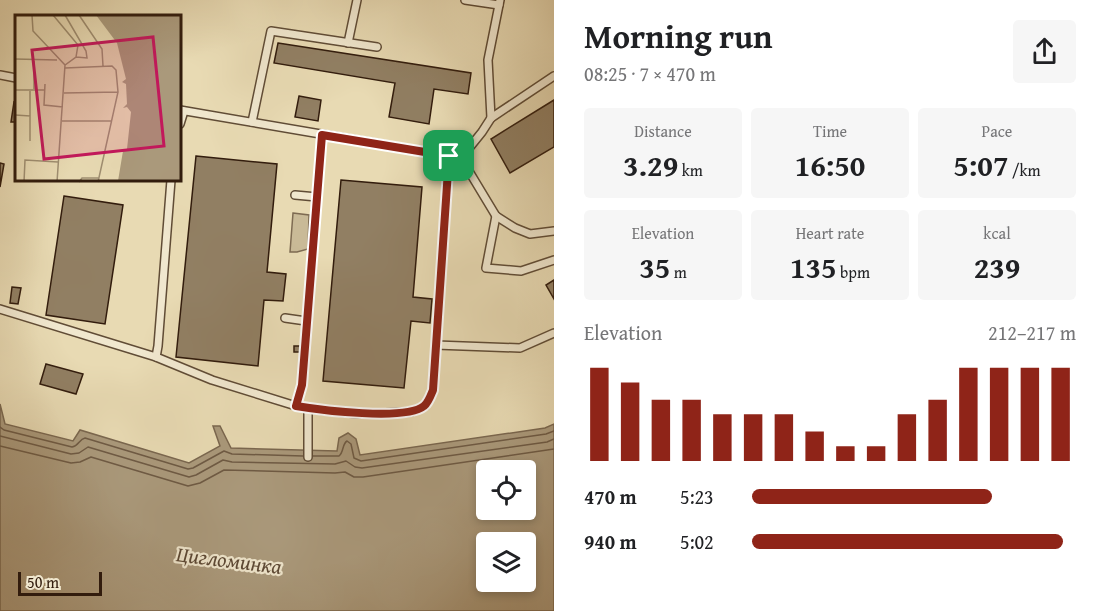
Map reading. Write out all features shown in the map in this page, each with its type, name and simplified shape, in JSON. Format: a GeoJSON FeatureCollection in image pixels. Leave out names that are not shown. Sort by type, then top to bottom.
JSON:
{"type":"FeatureCollection","features":[{"type":"Feature","properties":{"kind":"lane"},"geometry":{"type":"LineString","coordinates":[[348,43],[357,0]]}},
{"type":"Feature","properties":{"kind":"lane"},"geometry":{"type":"LineString","coordinates":[[465,0],[500,2],[488,60],[490,118]]}},
{"type":"Feature","properties":{"kind":"lane"},"geometry":{"type":"LineString","coordinates":[[252,122],[271,31],[377,47]]}},
{"type":"Feature","properties":{"kind":"lane"},"geometry":{"type":"LineString","coordinates":[[0,75],[15,78]]}},
{"type":"Feature","properties":{"kind":"lane"},"geometry":{"type":"LineString","coordinates":[[461,158],[490,118],[554,76]]}},
{"type":"Feature","properties":{"kind":"lane"},"geometry":{"type":"LineString","coordinates":[[182,111],[461,158],[496,216],[514,228],[530,234],[554,231]]}},
{"type":"Feature","properties":{"kind":"lane"},"geometry":{"type":"LineString","coordinates":[[296,406],[302,385],[322,135]]}},
{"type":"Feature","properties":{"kind":"lane"},"geometry":{"type":"LineString","coordinates":[[0,309],[156,357],[212,380],[296,406],[359,414],[411,412],[425,406],[433,390],[449,156]]}},
{"type":"Feature","properties":{"kind":"lane"},"geometry":{"type":"LineString","coordinates":[[156,357],[171,182]]}},
{"type":"Feature","properties":{"kind":"lane"},"geometry":{"type":"LineString","coordinates":[[295,195],[317,198]]}},
{"type":"Feature","properties":{"kind":"lane"},"geometry":{"type":"LineString","coordinates":[[496,216],[486,268],[521,271],[554,260]]}},
{"type":"Feature","properties":{"kind":"lane"},"geometry":{"type":"LineString","coordinates":[[285,318],[306,321]]}},
{"type":"Feature","properties":{"kind":"lane"},"geometry":{"type":"LineString","coordinates":[[436,345],[520,348],[554,333]]}},
{"type":"Feature","properties":{"kind":"lane"},"geometry":{"type":"LineString","coordinates":[[308,408],[308,457]]}},
{"type":"Feature","properties":{"kind":"shaded area"},"geometry":{"type":"Polygon","coordinates":[[[293,213],[309,215],[308,249],[297,252],[290,252],[293,213]]]}},
{"type":"Feature","properties":{"kind":"water","name":"Цигломинка"},"geometry":{"type":"Polygon","coordinates":[[[0,404],[5,424],[73,441],[80,430],[189,463],[220,446],[213,426],[220,426],[231,448],[337,451],[339,438],[348,433],[356,439],[360,455],[545,428],[554,424],[554,611],[0,611],[0,404]]]}},
{"type":"Feature","properties":{"kind":"building"},"geometry":{"type":"Polygon","coordinates":[[[278,43],[471,73],[468,94],[434,89],[429,124],[389,117],[395,83],[274,63],[278,43]]]}},
{"type":"Feature","properties":{"kind":"building"},"geometry":{"type":"Polygon","coordinates":[[[299,96],[321,100],[318,121],[295,117],[299,96]]]}},
{"type":"Feature","properties":{"kind":"building"},"geometry":{"type":"Polygon","coordinates":[[[554,100],[554,147],[510,173],[491,139],[554,100]]]}},
{"type":"Feature","properties":{"kind":"building"},"geometry":{"type":"Polygon","coordinates":[[[14,102],[15,122],[11,122],[14,102]]]}},
{"type":"Feature","properties":{"kind":"building"},"geometry":{"type":"Polygon","coordinates":[[[196,156],[277,164],[267,272],[286,274],[283,301],[264,300],[258,366],[176,357],[196,156]]]}},
{"type":"Feature","properties":{"kind":"building"},"geometry":{"type":"Polygon","coordinates":[[[0,163],[4,164],[0,187],[0,163]]]}},
{"type":"Feature","properties":{"kind":"building"},"geometry":{"type":"Polygon","coordinates":[[[341,180],[422,187],[413,297],[432,299],[430,323],[411,321],[404,388],[323,381],[341,180]]]}},
{"type":"Feature","properties":{"kind":"building"},"geometry":{"type":"Polygon","coordinates":[[[64,196],[123,205],[105,324],[46,315],[64,196]]]}},
{"type":"Feature","properties":{"kind":"building"},"geometry":{"type":"Polygon","coordinates":[[[554,280],[554,299],[546,285],[554,280]]]}},
{"type":"Feature","properties":{"kind":"building"},"geometry":{"type":"Polygon","coordinates":[[[12,287],[21,288],[18,304],[10,303],[12,287]]]}},
{"type":"Feature","properties":{"kind":"building"},"geometry":{"type":"Polygon","coordinates":[[[294,346],[300,346],[300,352],[294,352],[294,346]]]}},
{"type":"Feature","properties":{"kind":"building"},"geometry":{"type":"Polygon","coordinates":[[[46,364],[83,374],[76,394],[40,384],[46,364]]]}},
{"type":"Feature","properties":{"kind":"route"},"geometry":{"type":"LineString","coordinates":[[322,135],[449,156],[433,390],[425,406],[411,412],[359,414],[296,406],[302,385],[322,135]]}}]}
